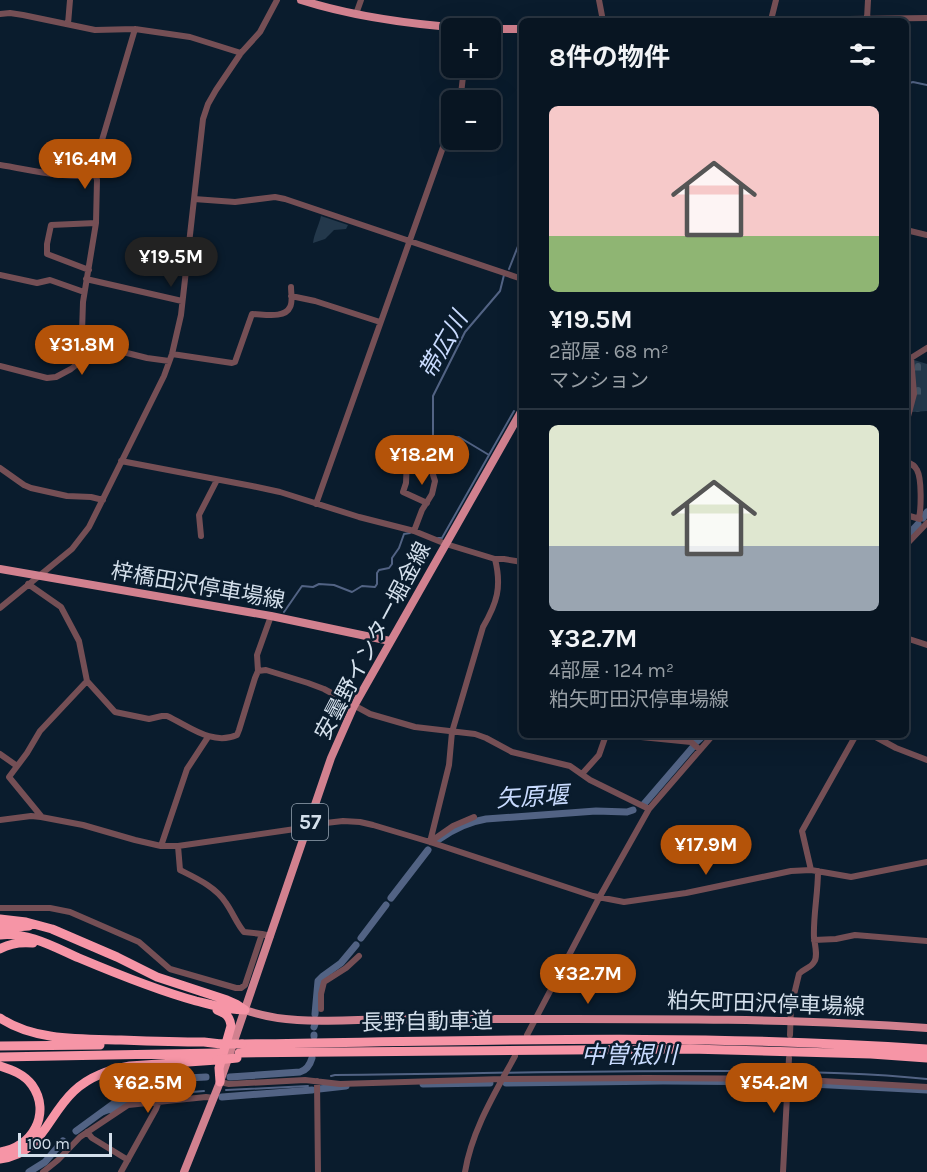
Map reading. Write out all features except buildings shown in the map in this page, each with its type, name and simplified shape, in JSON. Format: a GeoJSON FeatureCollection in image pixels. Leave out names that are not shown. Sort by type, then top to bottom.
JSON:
{"type":"FeatureCollection","features":[{"type":"Feature","properties":{"kind":"highway"},"geometry":{"type":"LineString","coordinates":[[0,919],[20,921],[52,929],[157,977],[227,1000],[245,1010]]}},
{"type":"Feature","properties":{"kind":"highway"},"geometry":{"type":"LineString","coordinates":[[0,928],[28,926],[52,929]]}},
{"type":"Feature","properties":{"kind":"highway"},"geometry":{"type":"LineString","coordinates":[[0,935],[18,935],[56,948],[112,972],[224,1013],[231,1021],[219,1068],[220,1082]]}},
{"type":"Feature","properties":{"kind":"highway"},"geometry":{"type":"LineString","coordinates":[[0,949],[21,942],[56,948]]}},
{"type":"Feature","properties":{"kind":"highway"},"geometry":{"type":"LineString","coordinates":[[184,998],[225,1009],[245,1010]]}},
{"type":"Feature","properties":{"kind":"highway"},"geometry":{"type":"LineString","coordinates":[[0,1018],[26,1031],[62,1037],[96,1040],[204,1042],[219,1052]]}},
{"type":"Feature","properties":{"kind":"highway","name":"長野自動車道"},"geometry":{"type":"LineString","coordinates":[[0,1057],[690,1038],[927,1049]]}},
{"type":"Feature","properties":{"kind":"highway","name":"長野自動車道"},"geometry":{"type":"LineString","coordinates":[[0,1046],[219,1052]]}},
{"type":"Feature","properties":{"kind":"highway","name":"長野自動車道"},"geometry":{"type":"LineString","coordinates":[[240,1052],[259,1057],[291,1053],[690,1049],[927,1058]]}},
{"type":"Feature","properties":{"kind":"highway"},"geometry":{"type":"LineString","coordinates":[[0,1159],[18,1155],[31,1146],[73,1091],[87,1080],[130,1066],[219,1052],[240,1052]]}},
{"type":"Feature","properties":{"kind":"highway"},"geometry":{"type":"LineString","coordinates":[[0,1066],[17,1072],[32,1086],[38,1099],[39,1113],[36,1128],[27,1141],[13,1149],[0,1152]]}},
{"type":"Feature","properties":{"kind":"main road"},"geometry":{"type":"LineString","coordinates":[[301,0],[397,22],[441,26]]}},
{"type":"Feature","properties":{"kind":"main road"},"geometry":{"type":"LineString","coordinates":[[501,29],[519,29]]}},
{"type":"Feature","properties":{"kind":"main road","name":"安曇野インター堀金線"},"geometry":{"type":"LineString","coordinates":[[184,1172],[220,1082],[245,1010],[267,935],[331,758],[354,706],[519,415]]}},
{"type":"Feature","properties":{"kind":"main road","name":"梓橋田沢停車場線"},"geometry":{"type":"LineString","coordinates":[[0,569],[271,616],[390,641]]}},
{"type":"Feature","properties":{"kind":"main road","name":"粕矢町田沢停車場線"},"geometry":{"type":"LineString","coordinates":[[245,1010],[263,1016],[314,1022],[652,1018],[790,1021],[927,1028]]}},
{"type":"Feature","properties":{"kind":"street"},"geometry":{"type":"LineString","coordinates":[[68,24],[70,0]]}},
{"type":"Feature","properties":{"kind":"street"},"geometry":{"type":"LineString","coordinates":[[0,608],[72,549],[89,527],[164,376],[179,325],[203,119],[216,90],[241,53],[260,32],[277,0]]}},
{"type":"Feature","properties":{"kind":"street"},"geometry":{"type":"LineString","coordinates":[[356,14],[361,0]]}},
{"type":"Feature","properties":{"kind":"street"},"geometry":{"type":"LineString","coordinates":[[599,0],[602,18]]}},
{"type":"Feature","properties":{"kind":"street"},"geometry":{"type":"LineString","coordinates":[[772,18],[776,0]]}},
{"type":"Feature","properties":{"kind":"street"},"geometry":{"type":"LineString","coordinates":[[867,18],[868,0]]}},
{"type":"Feature","properties":{"kind":"street"},"geometry":{"type":"LineString","coordinates":[[0,14],[23,15],[95,30],[135,29],[190,37],[241,53]]}},
{"type":"Feature","properties":{"kind":"street"},"geometry":{"type":"LineString","coordinates":[[909,18],[927,18]]}},
{"type":"Feature","properties":{"kind":"street"},"geometry":{"type":"LineString","coordinates":[[89,355],[82,332],[84,292],[96,224],[94,167],[135,29]]}},
{"type":"Feature","properties":{"kind":"street"},"geometry":{"type":"LineString","coordinates":[[316,504],[442,150]]}},
{"type":"Feature","properties":{"kind":"street"},"geometry":{"type":"LineString","coordinates":[[0,165],[49,175],[87,177],[96,175]]}},
{"type":"Feature","properties":{"kind":"street"},"geometry":{"type":"LineString","coordinates":[[194,199],[235,202],[285,198],[519,278]]}},
{"type":"Feature","properties":{"kind":"street"},"geometry":{"type":"LineString","coordinates":[[89,270],[47,254],[47,244],[51,225],[96,224]]}},
{"type":"Feature","properties":{"kind":"street"},"geometry":{"type":"LineString","coordinates":[[909,231],[927,235]]}},
{"type":"Feature","properties":{"kind":"street"},"geometry":{"type":"LineString","coordinates":[[0,275],[37,283],[50,280],[84,292]]}},
{"type":"Feature","properties":{"kind":"street"},"geometry":{"type":"LineString","coordinates":[[86,279],[182,301]]}},
{"type":"Feature","properties":{"kind":"street"},"geometry":{"type":"LineString","coordinates":[[0,366],[47,378],[56,377],[89,355],[111,349],[147,358],[232,363],[235,362],[252,314],[282,315],[291,306],[291,287]]}},
{"type":"Feature","properties":{"kind":"street"},"geometry":{"type":"LineString","coordinates":[[291,296],[315,301],[380,322]]}},
{"type":"Feature","properties":{"kind":"street"},"geometry":{"type":"LineString","coordinates":[[909,413],[914,394],[909,359],[927,348]]}},
{"type":"Feature","properties":{"kind":"street"},"geometry":{"type":"LineString","coordinates":[[414,531],[422,510],[432,494],[435,481],[429,462],[431,442]]}},
{"type":"Feature","properties":{"kind":"street"},"geometry":{"type":"LineString","coordinates":[[407,458],[406,483],[403,492],[427,503]]}},
{"type":"Feature","properties":{"kind":"street"},"geometry":{"type":"LineString","coordinates":[[122,461],[280,492],[414,531],[446,544],[495,559],[519,562]]}},
{"type":"Feature","properties":{"kind":"street"},"geometry":{"type":"LineString","coordinates":[[909,463],[918,471],[921,507],[919,518]]}},
{"type":"Feature","properties":{"kind":"street"},"geometry":{"type":"LineString","coordinates":[[0,468],[31,488],[67,496],[103,500]]}},
{"type":"Feature","properties":{"kind":"street"},"geometry":{"type":"LineString","coordinates":[[201,536],[199,515],[217,480]]}},
{"type":"Feature","properties":{"kind":"street"},"geometry":{"type":"LineString","coordinates":[[909,516],[919,518],[927,524],[909,542]]}},
{"type":"Feature","properties":{"kind":"street"},"geometry":{"type":"LineString","coordinates":[[430,842],[450,765],[452,732],[483,627],[498,591],[499,573],[495,559]]}},
{"type":"Feature","properties":{"kind":"street"},"geometry":{"type":"LineString","coordinates":[[28,584],[61,607],[79,641],[87,681],[115,712],[149,719],[167,716],[208,737],[217,739],[237,735],[258,671],[257,655],[271,616]]}},
{"type":"Feature","properties":{"kind":"street"},"geometry":{"type":"LineString","coordinates":[[909,639],[927,645]]}},
{"type":"Feature","properties":{"kind":"street"},"geometry":{"type":"LineString","coordinates":[[258,671],[266,670],[324,689],[370,714],[415,727],[475,734],[512,752],[570,766],[649,809]]}},
{"type":"Feature","properties":{"kind":"street"},"geometry":{"type":"LineString","coordinates":[[41,817],[9,777],[40,731],[87,681]]}},
{"type":"Feature","properties":{"kind":"street"},"geometry":{"type":"LineString","coordinates":[[160,846],[187,769],[208,737]]}},
{"type":"Feature","properties":{"kind":"street"},"geometry":{"type":"LineString","coordinates":[[582,774],[599,755],[605,738]]}},
{"type":"Feature","properties":{"kind":"street"},"geometry":{"type":"LineString","coordinates":[[651,738],[691,742],[699,749]]}},
{"type":"Feature","properties":{"kind":"street"},"geometry":{"type":"LineString","coordinates":[[527,1035],[649,809],[710,738]]}},
{"type":"Feature","properties":{"kind":"street"},"geometry":{"type":"LineString","coordinates":[[790,1035],[791,1007],[799,974],[816,958],[814,912],[818,893],[815,871],[802,831],[854,738]]}},
{"type":"Feature","properties":{"kind":"street"},"geometry":{"type":"LineString","coordinates":[[878,738],[927,760]]}},
{"type":"Feature","properties":{"kind":"street"},"geometry":{"type":"LineString","coordinates":[[0,754],[17,766]]}},
{"type":"Feature","properties":{"kind":"street"},"geometry":{"type":"LineString","coordinates":[[0,820],[41,817],[83,825],[160,846],[178,846],[343,821],[360,822],[430,842],[599,898],[624,902],[686,893],[791,871],[815,871],[851,877],[927,862]]}},
{"type":"Feature","properties":{"kind":"street"},"geometry":{"type":"LineString","coordinates":[[430,842],[453,826],[474,817]]}},
{"type":"Feature","properties":{"kind":"street"},"geometry":{"type":"LineString","coordinates":[[0,908],[50,908],[70,912],[139,942],[170,969],[241,988],[267,935],[244,932],[219,894],[199,879],[180,870],[178,846]]}},
{"type":"Feature","properties":{"kind":"street"},"geometry":{"type":"LineString","coordinates":[[814,940],[855,935],[927,941]]}},
{"type":"Feature","properties":{"kind":"street"},"geometry":{"type":"LineString","coordinates":[[321,1009],[324,982],[346,968],[359,956]]}},
{"type":"Feature","properties":{"kind":"street"},"geometry":{"type":"LineString","coordinates":[[465,1172],[478,1126],[515,1056]]}},
{"type":"Feature","properties":{"kind":"street"},"geometry":{"type":"LineString","coordinates":[[783,1172],[789,1058]]}},
{"type":"Feature","properties":{"kind":"street"},"geometry":{"type":"LineString","coordinates":[[220,1082],[229,1084],[317,1081],[340,1084],[502,1079],[647,1078],[788,1079],[927,1087]]}},
{"type":"Feature","properties":{"kind":"street"},"geometry":{"type":"LineString","coordinates":[[317,1081],[318,1172]]}},
{"type":"Feature","properties":{"kind":"street"},"geometry":{"type":"LineString","coordinates":[[43,1172],[51,1170],[74,1142],[128,1105],[214,1098]]}},
{"type":"Feature","properties":{"kind":"street"},"geometry":{"type":"LineString","coordinates":[[121,1172],[159,1101]]}},
{"type":"Feature","properties":{"kind":"street"},"geometry":{"type":"LineString","coordinates":[[87,1132],[92,1138],[128,1160]]}},
{"type":"Feature","properties":{"kind":"green space"},"geometry":{"type":"Polygon","coordinates":[[[321,216],[348,225],[346,229],[334,230],[325,239],[313,243],[321,216]]]}},
{"type":"Feature","properties":{"kind":"green space"},"geometry":{"type":"Polygon","coordinates":[[[914,360],[927,364],[927,411],[912,412],[914,360]]]}},
{"type":"Feature","properties":{"kind":"waterway","name":"帯広川"},"geometry":{"type":"LineString","coordinates":[[909,83],[927,85]]}},
{"type":"Feature","properties":{"kind":"waterway","name":"帯広川"},"geometry":{"type":"LineString","coordinates":[[509,269],[519,244]]}},
{"type":"Feature","properties":{"kind":"waterway","name":"帯広川"},"geometry":{"type":"LineString","coordinates":[[438,538],[442,538],[489,455],[459,437],[433,439],[433,396],[465,332],[500,291],[504,275]]}},
{"type":"Feature","properties":{"kind":"waterway"},"geometry":{"type":"LineString","coordinates":[[489,455],[514,411]]}},
{"type":"Feature","properties":{"kind":"waterway","name":"矢原堰"},"geometry":{"type":"LineString","coordinates":[[923,518],[927,512]]}},
{"type":"Feature","properties":{"kind":"waterway","name":"矢原堰"},"geometry":{"type":"LineString","coordinates":[[909,534],[918,524]]}},
{"type":"Feature","properties":{"kind":"waterway"},"geometry":{"type":"LineString","coordinates":[[284,612],[302,586],[334,585],[352,592],[362,586],[375,587],[377,573],[379,570],[389,568],[404,534],[410,533]]}},
{"type":"Feature","properties":{"kind":"waterway","name":"矢原堰"},"geometry":{"type":"LineString","coordinates":[[696,742],[701,738]]}},
{"type":"Feature","properties":{"kind":"waterway","name":"矢原堰"},"geometry":{"type":"LineString","coordinates":[[644,804],[693,747]]}},
{"type":"Feature","properties":{"kind":"waterway","name":"矢原堰"},"geometry":{"type":"LineString","coordinates":[[438,840],[460,826],[486,819],[633,810]]}},
{"type":"Feature","properties":{"kind":"waterway","name":"矢原堰"},"geometry":{"type":"LineString","coordinates":[[391,898],[428,850]]}},
{"type":"Feature","properties":{"kind":"waterway","name":"矢原堰"},"geometry":{"type":"LineString","coordinates":[[361,938],[386,905]]}},
{"type":"Feature","properties":{"kind":"waterway","name":"矢原堰"},"geometry":{"type":"LineString","coordinates":[[315,1014],[318,981],[341,963],[356,945]]}},
{"type":"Feature","properties":{"kind":"waterway","name":"矢原堰"},"geometry":{"type":"LineString","coordinates":[[230,1077],[300,1072],[308,1067],[312,1058]]}},
{"type":"Feature","properties":{"kind":"waterway","name":"中曽根川"},"geometry":{"type":"LineString","coordinates":[[331,1076],[731,1071],[854,1074],[927,1079]]}},
{"type":"Feature","properties":{"kind":"waterway","name":"矢原堰"},"geometry":{"type":"LineString","coordinates":[[143,1082],[206,1077]]}},
{"type":"Feature","properties":{"kind":"waterway"},"geometry":{"type":"LineString","coordinates":[[506,1083],[784,1082]]}},
{"type":"Feature","properties":{"kind":"waterway"},"geometry":{"type":"LineString","coordinates":[[423,1084],[490,1083]]}},
{"type":"Feature","properties":{"kind":"waterway"},"geometry":{"type":"LineString","coordinates":[[792,1083],[927,1090]]}},
{"type":"Feature","properties":{"kind":"waterway","name":"中曽根川"},"geometry":{"type":"LineString","coordinates":[[226,1090],[308,1086]]}},
{"type":"Feature","properties":{"kind":"waterway"},"geometry":{"type":"LineString","coordinates":[[319,1089],[346,1086]]}},
{"type":"Feature","properties":{"kind":"waterway"},"geometry":{"type":"LineString","coordinates":[[222,1097],[312,1090]]}},
{"type":"Feature","properties":{"kind":"waterway","name":"中曽根川"},"geometry":{"type":"LineString","coordinates":[[180,1093],[204,1091]]}},
{"type":"Feature","properties":{"kind":"waterway","name":"中曽根川"},"geometry":{"type":"LineString","coordinates":[[76,1131],[128,1093]]}},
{"type":"Feature","properties":{"kind":"waterway","name":"中曽根川"},"geometry":{"type":"LineString","coordinates":[[95,1117],[112,1111],[128,1098],[174,1093]]}},
{"type":"Feature","properties":{"kind":"waterway","name":"中曽根川"},"geometry":{"type":"LineString","coordinates":[[112,1111],[128,1101],[173,1097]]}},
{"type":"Feature","properties":{"kind":"waterway","name":"矢原堰"},"geometry":{"type":"LineString","coordinates":[[29,1172],[45,1162],[63,1141]]}}]}
